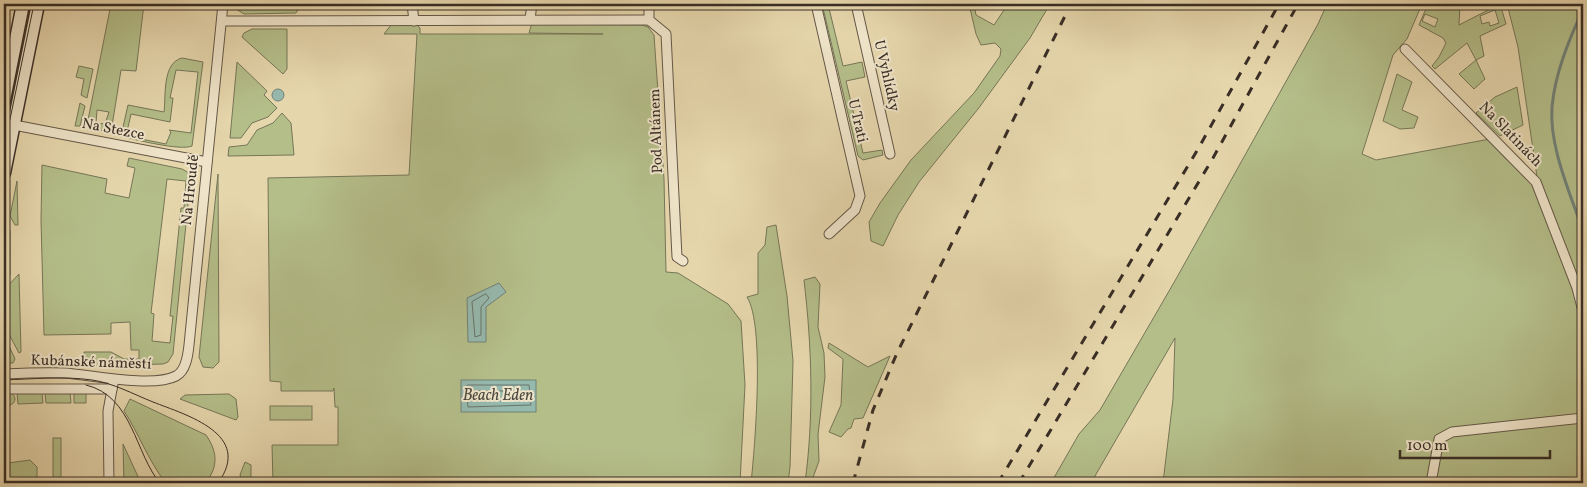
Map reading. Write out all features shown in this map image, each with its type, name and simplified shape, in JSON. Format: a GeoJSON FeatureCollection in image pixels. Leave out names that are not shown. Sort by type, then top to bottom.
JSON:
{"type":"FeatureCollection","features":[{"type":"Feature","properties":{"kind":"main road"},"geometry":{"type":"LineString","coordinates":[[4,100],[23,4]]}},
{"type":"Feature","properties":{"kind":"main road"},"geometry":{"type":"LineString","coordinates":[[4,173],[38,4]]}},
{"type":"Feature","properties":{"kind":"street","name":"Na Hroudě"},"geometry":{"type":"LineString","coordinates":[[177,376],[188,355],[224,4]]}},
{"type":"Feature","properties":{"kind":"street"},"geometry":{"type":"LineString","coordinates":[[412,4],[414,22]]}},
{"type":"Feature","properties":{"kind":"street"},"geometry":{"type":"LineString","coordinates":[[530,19],[532,4]]}},
{"type":"Feature","properties":{"kind":"street"},"geometry":{"type":"LineString","coordinates":[[222,21],[649,20],[649,4]]}},
{"type":"Feature","properties":{"kind":"street","name":"U Trati"},"geometry":{"type":"LineString","coordinates":[[816,4],[860,196],[855,210],[829,234]]}},
{"type":"Feature","properties":{"kind":"street","name":"U Vyhlídky"},"geometry":{"type":"LineString","coordinates":[[856,4],[890,154]]}},
{"type":"Feature","properties":{"kind":"street","name":"Pod Altánem"},"geometry":{"type":"LineString","coordinates":[[649,20],[666,34],[677,257],[684,261]]}},
{"type":"Feature","properties":{"kind":"street","name":"Na Slatinách"},"geometry":{"type":"LineString","coordinates":[[1406,49],[1536,182],[1580,284],[1583,311]]}},
{"type":"Feature","properties":{"kind":"street","name":"Na Stezce"},"geometry":{"type":"LineString","coordinates":[[14,125],[207,162]]}},
{"type":"Feature","properties":{"kind":"street","name":"Kubánské náměstí"},"geometry":{"type":"LineString","coordinates":[[4,374],[63,373],[114,379],[150,380],[177,376]]}},
{"type":"Feature","properties":{"kind":"street"},"geometry":{"type":"LineString","coordinates":[[109,483],[108,412],[114,379]]}},
{"type":"Feature","properties":{"kind":"street","name":"Kubánské náměstí"},"geometry":{"type":"LineString","coordinates":[[4,389],[112,389]]}},
{"type":"Feature","properties":{"kind":"street"},"geometry":{"type":"LineString","coordinates":[[1431,483],[1439,439],[1452,432],[1583,418]]}},
{"type":"Feature","properties":{"kind":"green space"},"geometry":{"type":"Polygon","coordinates":[[[111,4],[144,4],[136,71],[121,70],[111,132],[93,129],[88,120],[111,4]],[[97,110],[96,123],[105,124],[109,112],[97,110]]]}},
{"type":"Feature","properties":{"kind":"green space"},"geometry":{"type":"Polygon","coordinates":[[[234,4],[401,4],[301,5],[296,13],[244,14],[236,9],[234,4]]]}},
{"type":"Feature","properties":{"kind":"green space"},"geometry":{"type":"Polygon","coordinates":[[[822,4],[828,4],[843,66],[862,62],[865,77],[846,81],[863,153],[882,150],[883,155],[863,160],[858,156],[822,4]]]}},
{"type":"Feature","properties":{"kind":"green space"},"geometry":{"type":"Polygon","coordinates":[[[969,4],[974,4],[976,15],[994,25],[1008,4],[1050,4],[1030,38],[978,109],[919,182],[898,215],[883,246],[871,241],[869,222],[880,203],[911,160],[974,93],[1000,56],[1001,49],[995,43],[981,45],[976,34],[969,4]]]}},
{"type":"Feature","properties":{"kind":"green space"},"geometry":{"type":"Polygon","coordinates":[[[1327,4],[1422,4],[1407,39],[1393,55],[1362,154],[1376,160],[1490,139],[1537,177],[1518,47],[1507,4],[1583,4],[1583,483],[1163,483],[1173,399],[1175,338],[1095,476],[1093,483],[1051,483],[1079,434],[1100,410],[1176,279],[1318,24],[1327,4]]]}},
{"type":"Feature","properties":{"kind":"green space"},"geometry":{"type":"Polygon","coordinates":[[[1428,4],[1460,4],[1459,25],[1500,4],[1506,24],[1480,36],[1484,56],[1476,60],[1467,43],[1435,69],[1432,66],[1446,43],[1443,38],[1419,25],[1428,4]],[[1495,10],[1480,16],[1482,24],[1489,22],[1490,26],[1499,23],[1495,10]],[[1425,14],[1422,21],[1435,27],[1438,19],[1425,14]]]}},
{"type":"Feature","properties":{"kind":"green space"},"geometry":{"type":"Polygon","coordinates":[[[22,24],[31,26],[4,160],[4,114],[22,24]]]}},
{"type":"Feature","properties":{"kind":"green space"},"geometry":{"type":"Polygon","coordinates":[[[534,24],[642,25],[648,27],[654,35],[664,179],[666,272],[678,273],[728,304],[741,321],[745,385],[740,483],[273,483],[272,445],[338,445],[338,407],[335,407],[334,388],[333,391],[281,391],[281,382],[270,381],[268,178],[409,175],[417,34],[384,34],[391,25],[417,25],[420,28],[420,34],[603,34],[529,33],[531,26],[534,24]]]}},
{"type":"Feature","properties":{"kind":"green space"},"geometry":{"type":"Polygon","coordinates":[[[252,29],[287,29],[287,69],[283,74],[242,37],[244,33],[252,29]]]}},
{"type":"Feature","properties":{"kind":"green space"},"geometry":{"type":"Polygon","coordinates":[[[182,58],[203,62],[192,146],[169,146],[121,136],[128,105],[164,112],[166,81],[171,66],[182,58]],[[176,70],[170,98],[173,98],[170,122],[131,114],[126,136],[166,144],[171,132],[169,130],[191,133],[198,72],[176,70]]]}},
{"type":"Feature","properties":{"kind":"green space"},"geometry":{"type":"Polygon","coordinates":[[[1476,60],[1485,79],[1474,89],[1459,74],[1476,60]]]}},
{"type":"Feature","properties":{"kind":"green space"},"geometry":{"type":"Polygon","coordinates":[[[237,62],[267,91],[264,95],[277,108],[268,117],[252,123],[241,138],[230,138],[237,62]]]}},
{"type":"Feature","properties":{"kind":"green space"},"geometry":{"type":"Polygon","coordinates":[[[79,66],[93,69],[87,98],[81,95],[84,79],[76,77],[79,66]]]}},
{"type":"Feature","properties":{"kind":"green space"},"geometry":{"type":"Polygon","coordinates":[[[1397,74],[1412,82],[1402,110],[1418,117],[1414,128],[1400,129],[1383,121],[1397,74]]]}},
{"type":"Feature","properties":{"kind":"green space"},"geometry":{"type":"Polygon","coordinates":[[[1517,87],[1523,125],[1500,136],[1476,113],[1495,97],[1517,87]]]}},
{"type":"Feature","properties":{"kind":"green space"},"geometry":{"type":"Polygon","coordinates":[[[80,103],[85,106],[80,126],[75,126],[80,103]]]}},
{"type":"Feature","properties":{"kind":"green space"},"geometry":{"type":"Polygon","coordinates":[[[282,113],[291,123],[294,155],[228,156],[229,147],[247,145],[257,130],[273,123],[282,113]]]}},
{"type":"Feature","properties":{"kind":"green space"},"geometry":{"type":"Polygon","coordinates":[[[129,158],[182,169],[191,174],[173,354],[168,362],[163,364],[85,366],[84,352],[111,352],[124,359],[139,359],[139,350],[131,350],[130,322],[111,323],[111,334],[44,335],[41,220],[42,165],[107,179],[105,193],[129,198],[135,168],[127,166],[129,158]],[[167,179],[151,313],[154,314],[152,341],[170,343],[173,316],[170,316],[181,208],[184,208],[186,181],[167,179]]]}},
{"type":"Feature","properties":{"kind":"green space"},"geometry":{"type":"Polygon","coordinates":[[[218,174],[219,362],[213,368],[203,367],[199,357],[218,174]]]}},
{"type":"Feature","properties":{"kind":"green space"},"geometry":{"type":"Polygon","coordinates":[[[17,181],[18,225],[15,225],[10,216],[17,181]]]}},
{"type":"Feature","properties":{"kind":"green space"},"geometry":{"type":"Polygon","coordinates":[[[776,225],[787,296],[793,361],[790,467],[788,483],[751,483],[755,442],[757,358],[753,312],[747,297],[758,294],[758,253],[765,245],[767,227],[776,225]]]}},
{"type":"Feature","properties":{"kind":"green space"},"geometry":{"type":"Polygon","coordinates":[[[8,226],[10,231],[10,275],[4,281],[4,244],[8,226]]]}},
{"type":"Feature","properties":{"kind":"green space"},"geometry":{"type":"Polygon","coordinates":[[[19,274],[21,352],[19,353],[4,325],[4,290],[19,274]]]}},
{"type":"Feature","properties":{"kind":"green space"},"geometry":{"type":"Polygon","coordinates":[[[815,277],[820,284],[818,327],[824,353],[825,377],[818,434],[819,461],[811,483],[805,483],[810,433],[811,382],[804,280],[815,277]]]}},
{"type":"Feature","properties":{"kind":"green space"},"geometry":{"type":"Polygon","coordinates":[[[4,335],[15,359],[13,363],[4,363],[4,335]]]}},
{"type":"Feature","properties":{"kind":"green space"},"geometry":{"type":"Polygon","coordinates":[[[829,343],[868,367],[890,356],[863,418],[854,419],[851,428],[841,437],[829,432],[841,405],[843,359],[828,348],[829,343]]]}},
{"type":"Feature","properties":{"kind":"green space"},"geometry":{"type":"Polygon","coordinates":[[[70,392],[71,403],[46,403],[45,393],[70,392]]]}},
{"type":"Feature","properties":{"kind":"green space"},"geometry":{"type":"Polygon","coordinates":[[[86,392],[86,403],[74,403],[74,393],[86,392]]]}},
{"type":"Feature","properties":{"kind":"green space"},"geometry":{"type":"Polygon","coordinates":[[[7,393],[11,393],[15,399],[11,405],[7,405],[3,401],[3,397],[7,393]]]}},
{"type":"Feature","properties":{"kind":"green space"},"geometry":{"type":"Polygon","coordinates":[[[17,393],[42,393],[43,403],[18,404],[17,393]]]}},
{"type":"Feature","properties":{"kind":"green space"},"geometry":{"type":"Polygon","coordinates":[[[229,394],[236,399],[238,417],[236,420],[180,399],[185,395],[229,394]]]}},
{"type":"Feature","properties":{"kind":"green space"},"geometry":{"type":"Polygon","coordinates":[[[130,399],[206,435],[214,453],[215,464],[206,482],[165,482],[124,411],[130,399]]]}},
{"type":"Feature","properties":{"kind":"green space"},"geometry":{"type":"Polygon","coordinates":[[[270,406],[312,406],[312,420],[270,420],[270,406]]]}},
{"type":"Feature","properties":{"kind":"green space"},"geometry":{"type":"Polygon","coordinates":[[[53,438],[61,438],[61,483],[53,483],[53,438]]]}},
{"type":"Feature","properties":{"kind":"green space"},"geometry":{"type":"Polygon","coordinates":[[[123,444],[141,483],[124,483],[123,444]]]}},
{"type":"Feature","properties":{"kind":"green space"},"geometry":{"type":"Polygon","coordinates":[[[30,460],[37,467],[37,483],[5,483],[6,466],[8,463],[30,460]]]}},
{"type":"Feature","properties":{"kind":"green space"},"geometry":{"type":"Polygon","coordinates":[[[245,462],[251,465],[251,479],[248,482],[242,481],[240,475],[245,462]]]}},
{"type":"Feature","properties":{"kind":"water"},"geometry":{"type":"Polygon","coordinates":[[[276,89],[280,89],[284,95],[280,101],[276,101],[272,97],[272,93],[276,89]]]}},
{"type":"Feature","properties":{"kind":"water"},"geometry":{"type":"Polygon","coordinates":[[[499,283],[506,292],[486,307],[486,342],[468,342],[467,298],[499,283]]]}},
{"type":"Feature","properties":{"kind":"water","name":"Beach Eden"},"geometry":{"type":"Polygon","coordinates":[[[461,380],[536,380],[536,412],[461,412],[461,380]]]}},
{"type":"Feature","properties":{"kind":"waterway"},"geometry":{"type":"LineString","coordinates":[[1583,9],[1559,69],[1552,107],[1552,123],[1557,155],[1583,232]]}},
{"type":"Feature","properties":{"kind":"tram line"},"geometry":{"type":"LineString","coordinates":[[4,148],[34,4]]}},
{"type":"Feature","properties":{"kind":"tram line"},"geometry":{"type":"LineString","coordinates":[[4,380],[59,378],[100,381],[198,420],[222,439],[228,452],[227,466],[218,483]]}},
{"type":"Feature","properties":{"kind":"tram line"},"geometry":{"type":"LineString","coordinates":[[86,385],[102,391],[114,401],[131,427],[144,457],[160,483]]}},
{"type":"Feature","properties":{"kind":"railway"},"geometry":{"type":"LineString","coordinates":[[853,483],[873,410],[897,353],[1071,4]]}},
{"type":"Feature","properties":{"kind":"railway"},"geometry":{"type":"LineString","coordinates":[[998,483],[1198,149],[1279,4]]}},
{"type":"Feature","properties":{"kind":"railway"},"geometry":{"type":"LineString","coordinates":[[1019,483],[1213,158],[1298,4]]}}]}
